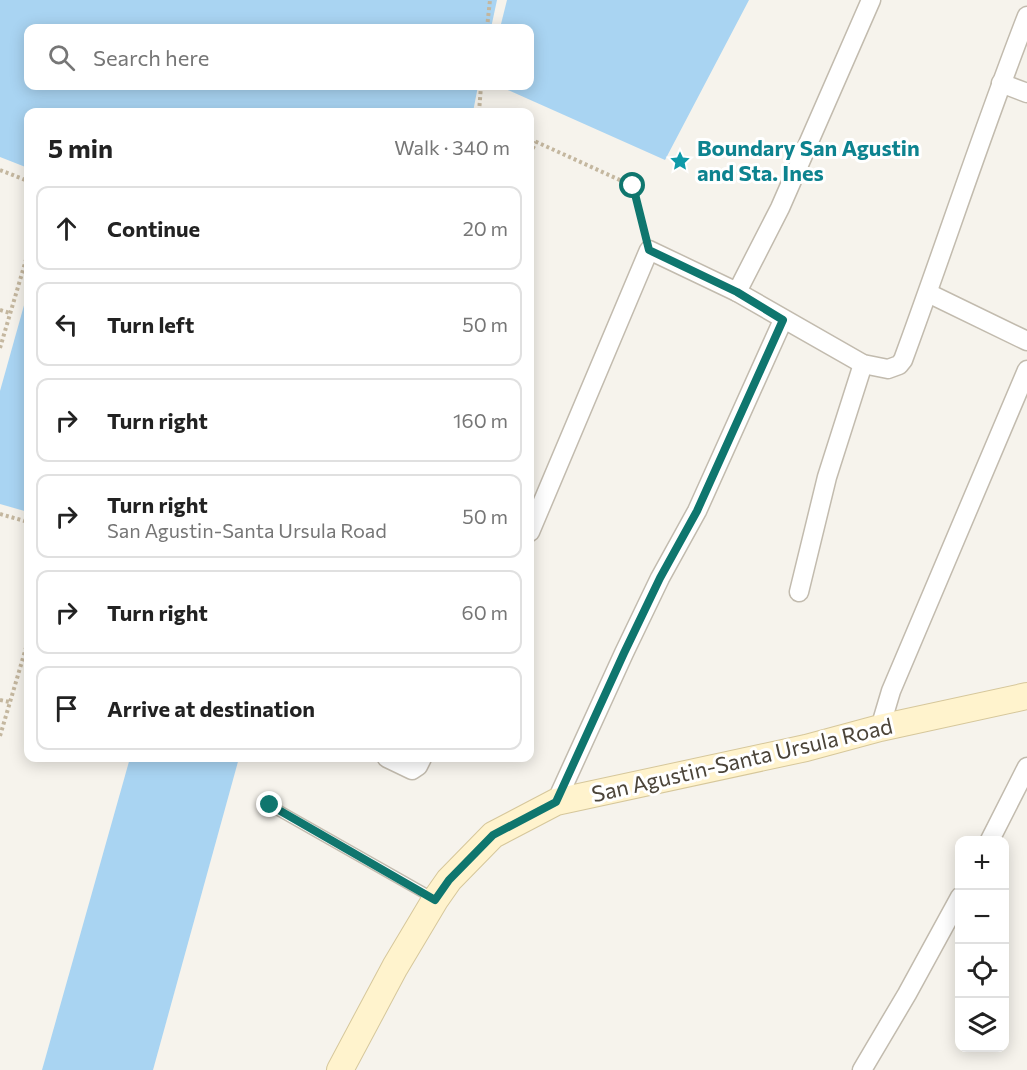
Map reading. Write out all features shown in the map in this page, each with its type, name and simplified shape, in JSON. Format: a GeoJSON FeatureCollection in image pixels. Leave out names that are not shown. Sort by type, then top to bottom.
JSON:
{"type":"FeatureCollection","features":[{"type":"Feature","properties":{"kind":"street"},"geometry":{"type":"LineString","coordinates":[[737,292],[780,208],[871,0]]}},
{"type":"Feature","properties":{"kind":"street"},"geometry":{"type":"LineString","coordinates":[[534,523],[649,250],[737,292],[863,364],[888,369],[903,360],[1027,16]]}},
{"type":"Feature","properties":{"kind":"street"},"geometry":{"type":"LineString","coordinates":[[1001,83],[1027,93]]}},
{"type":"Feature","properties":{"kind":"street"},"geometry":{"type":"LineString","coordinates":[[928,293],[1027,341]]}},
{"type":"Feature","properties":{"kind":"street"},"geometry":{"type":"LineString","coordinates":[[556,802],[660,578],[697,511],[783,320]]}},
{"type":"Feature","properties":{"kind":"street"},"geometry":{"type":"LineString","coordinates":[[799,592],[827,477],[863,364]]}},
{"type":"Feature","properties":{"kind":"street"},"geometry":{"type":"LineString","coordinates":[[880,728],[891,691],[1027,370]]}},
{"type":"Feature","properties":{"kind":"street","name":"San Agustin-Santa Ursula Road"},"geometry":{"type":"LineString","coordinates":[[340,1070],[395,967],[435,900],[449,880],[493,835],[556,802],[806,748],[880,728],[1027,696]]}},
{"type":"Feature","properties":{"kind":"street"},"geometry":{"type":"LineString","coordinates":[[395,762],[412,770],[420,762]]}},
{"type":"Feature","properties":{"kind":"street"},"geometry":{"type":"LineString","coordinates":[[992,836],[1027,766]]}},
{"type":"Feature","properties":{"kind":"street"},"geometry":{"type":"LineString","coordinates":[[862,1070],[955,906]]}},
{"type":"Feature","properties":{"kind":"lane"},"geometry":{"type":"LineString","coordinates":[[270,805],[435,900]]}},
{"type":"Feature","properties":{"kind":"path"},"geometry":{"type":"LineString","coordinates":[[487,24],[490,0]]}},
{"type":"Feature","properties":{"kind":"path"},"geometry":{"type":"LineString","coordinates":[[479,108],[482,90]]}},
{"type":"Feature","properties":{"kind":"path"},"geometry":{"type":"LineString","coordinates":[[534,146],[536,142],[633,186],[649,250]]}},
{"type":"Feature","properties":{"kind":"path"},"geometry":{"type":"LineString","coordinates":[[0,170],[24,179]]}},
{"type":"Feature","properties":{"kind":"path"},"geometry":{"type":"LineString","coordinates":[[0,348],[24,266]]}},
{"type":"Feature","properties":{"kind":"path"},"geometry":{"type":"LineString","coordinates":[[0,310],[10,313]]}},
{"type":"Feature","properties":{"kind":"path"},"geometry":{"type":"LineString","coordinates":[[0,514],[24,521]]}},
{"type":"Feature","properties":{"kind":"path"},"geometry":{"type":"LineString","coordinates":[[0,736],[24,655]]}},
{"type":"Feature","properties":{"kind":"path"},"geometry":{"type":"LineString","coordinates":[[0,700],[10,702]]}},
{"type":"Feature","properties":{"kind":"water"},"geometry":{"type":"Polygon","coordinates":[[[0,0],[497,0],[492,24],[24,24],[24,90],[477,90],[474,108],[24,108],[24,166],[0,157],[0,0]]]}},
{"type":"Feature","properties":{"kind":"water"},"geometry":{"type":"Polygon","coordinates":[[[507,0],[749,0],[665,160],[508,90],[534,90],[534,24],[501,24],[507,0]]]}},
{"type":"Feature","properties":{"kind":"water"},"geometry":{"type":"Polygon","coordinates":[[[24,305],[24,511],[0,504],[0,391],[24,305]]]}},
{"type":"Feature","properties":{"kind":"water"},"geometry":{"type":"Polygon","coordinates":[[[129,762],[238,762],[153,1070],[42,1070],[129,762]]]}},
{"type":"Feature","properties":{"kind":"place","name":"Boundary San Agustin and Sta. Ines"},"geometry":{"type":"Point","coordinates":[680,161]}},
{"type":"Feature","properties":{"kind":"route"},"geometry":{"type":"LineString","coordinates":[[270,805],[435,900],[449,880],[493,835],[556,802],[660,578],[697,511],[783,320],[737,292],[649,250],[633,186]]}}]}
